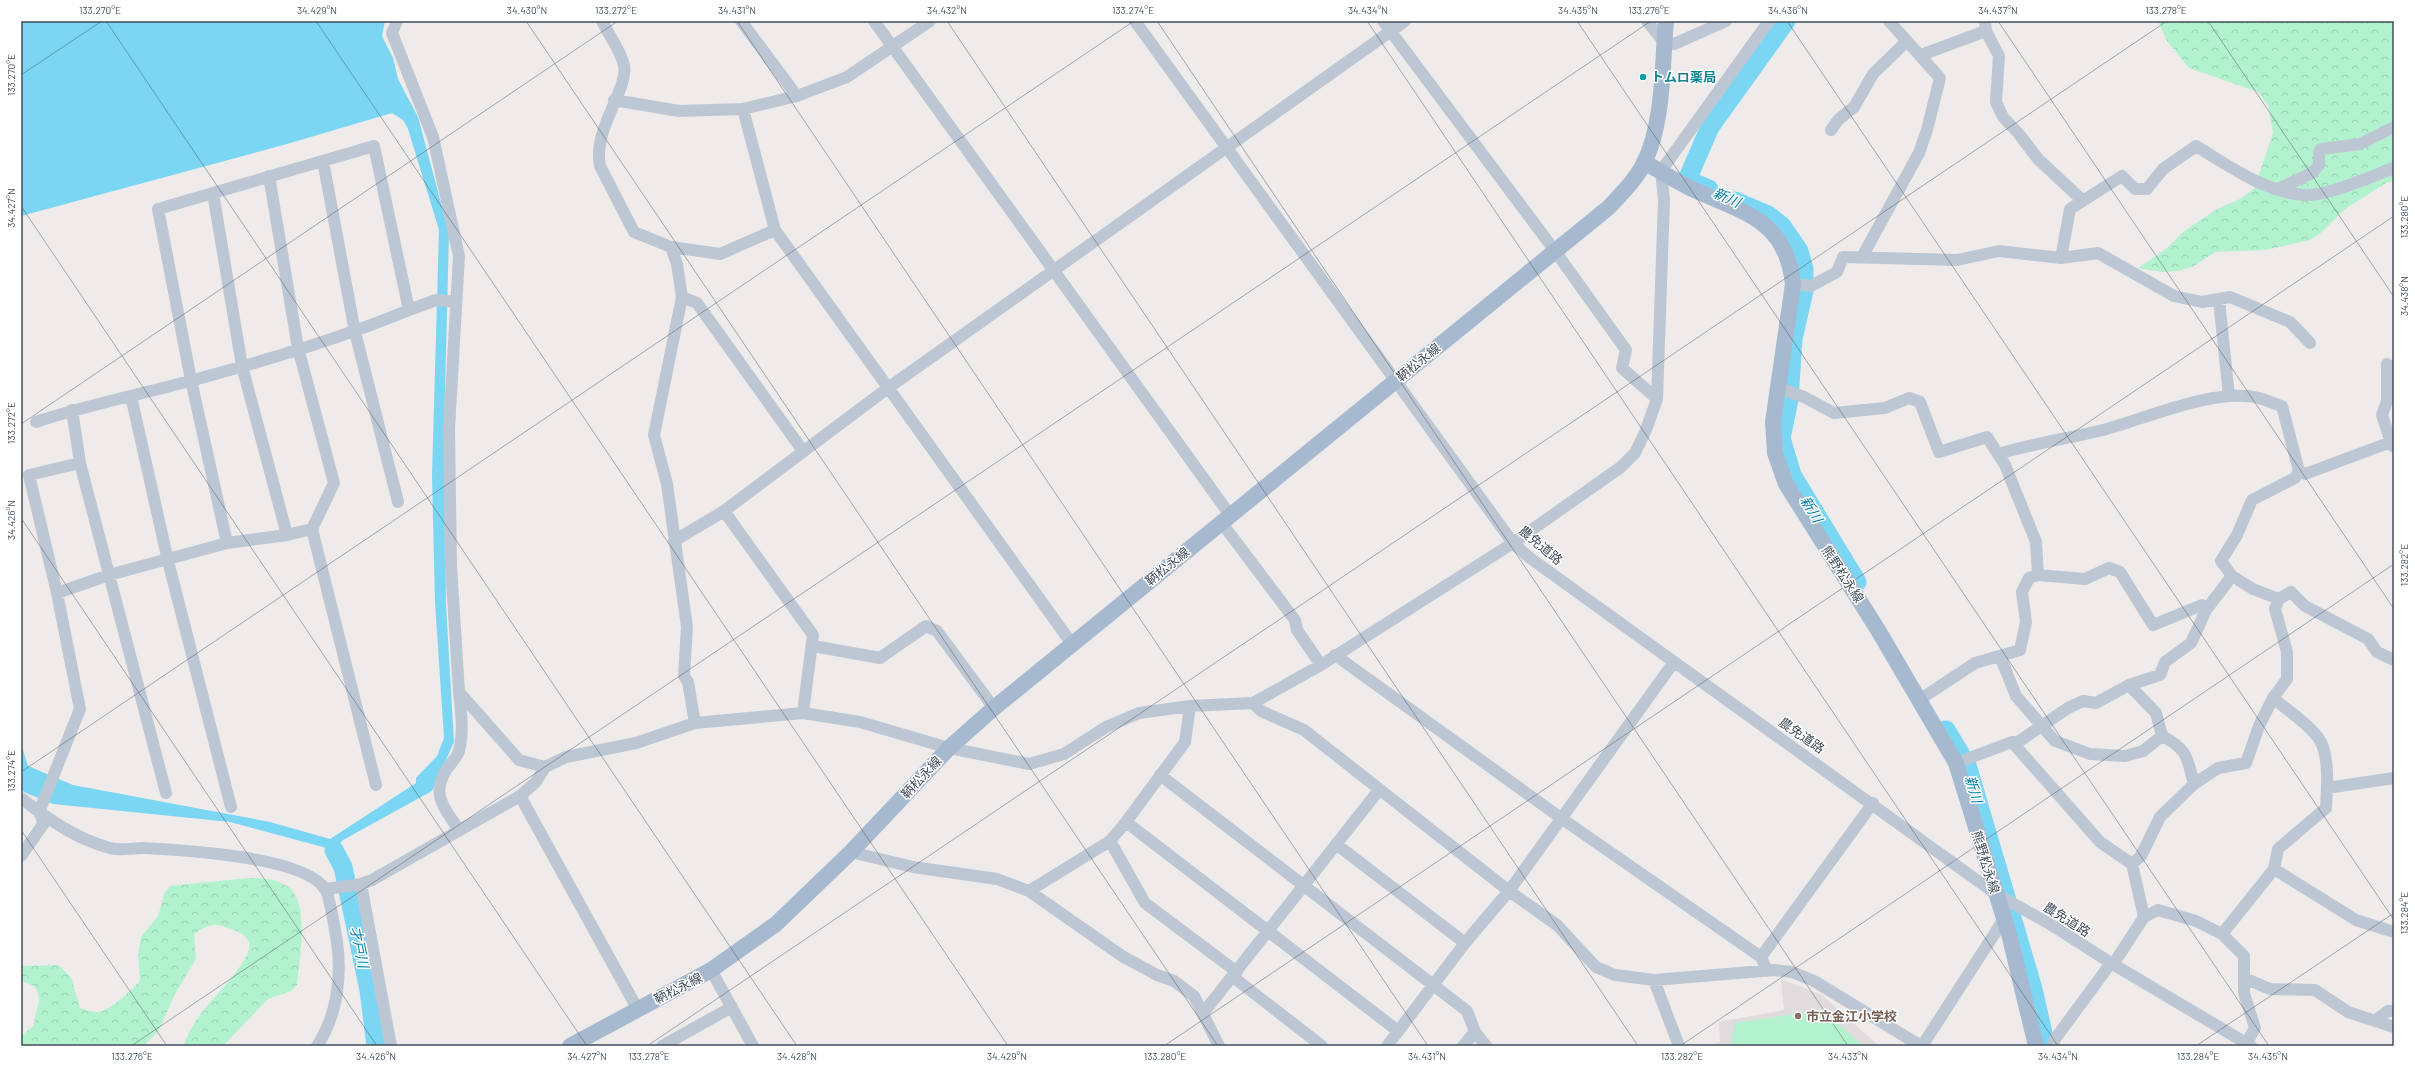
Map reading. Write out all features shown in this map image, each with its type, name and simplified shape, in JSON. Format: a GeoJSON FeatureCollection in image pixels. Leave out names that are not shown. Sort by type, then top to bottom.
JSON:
{"type":"FeatureCollection","features":[{"type":"Feature","properties":{"kind":"main road","name":"鞆松永線"},"geometry":{"type":"LineString","coordinates":[[570,1046],[637,1008],[711,970],[776,924],[851,852],[949,748],[994,708],[1608,208],[1628,187],[1644,162],[1657,125],[1666,21]]}},
{"type":"Feature","properties":{"kind":"main road","name":"熊野松永線"},"geometry":{"type":"LineString","coordinates":[[1644,162],[1689,187],[1752,214],[1770,228],[1783,245],[1791,266],[1793,284],[1782,351],[1779,388],[1773,422],[1775,453],[1786,484],[1878,630],[1919,700],[1962,760],[1999,896],[2036,1046]]}},
{"type":"Feature","properties":{"kind":"street"},"geometry":{"type":"LineString","coordinates":[[397,21],[392,33],[433,137],[459,256],[452,302],[449,429],[451,566],[462,721],[459,751],[444,773],[439,790],[440,800],[459,830]]}},
{"type":"Feature","properties":{"kind":"street"},"geometry":{"type":"LineString","coordinates":[[602,21],[624,66],[623,78],[602,133],[598,155],[600,166],[634,232],[671,247],[720,254],[775,230]]}},
{"type":"Feature","properties":{"kind":"street"},"geometry":{"type":"LineString","coordinates":[[740,21],[797,96]]}},
{"type":"Feature","properties":{"kind":"street"},"geometry":{"type":"LineString","coordinates":[[874,21],[1053,270],[1295,620],[1297,630],[1321,665]]}},
{"type":"Feature","properties":{"kind":"street"},"geometry":{"type":"LineString","coordinates":[[614,100],[679,111],[744,109],[797,96],[848,77],[930,21]]}},
{"type":"Feature","properties":{"kind":"street","name":"農免道路"},"geometry":{"type":"LineString","coordinates":[[1135,21],[1513,543],[1530,558],[1873,803],[1999,896],[2050,924],[2248,1045]]}},
{"type":"Feature","properties":{"kind":"street"},"geometry":{"type":"LineString","coordinates":[[1383,21],[1555,251],[1626,350],[1622,368],[1657,398]]}},
{"type":"Feature","properties":{"kind":"street"},"geometry":{"type":"LineString","coordinates":[[674,541],[724,511],[888,388],[1053,270],[1227,149],[1405,21]]}},
{"type":"Feature","properties":{"kind":"street"},"geometry":{"type":"LineString","coordinates":[[1647,21],[1664,42],[1674,44],[1726,21]]}},
{"type":"Feature","properties":{"kind":"street"},"geometry":{"type":"LineString","coordinates":[[326,889],[351,886],[396,868],[459,830],[520,796],[536,782],[545,767],[566,756],[636,743],[694,723],[803,713],[860,722],[949,748],[1029,764],[1064,754],[1106,727],[1138,713],[1190,706],[1253,704],[1321,665],[1513,543],[1621,467],[1635,453],[1646,430],[1657,398],[1664,200],[1661,171],[1769,21]]}},
{"type":"Feature","properties":{"kind":"street"},"geometry":{"type":"LineString","coordinates":[[1862,257],[1919,153],[1927,130],[1940,78],[1889,21]]}},
{"type":"Feature","properties":{"kind":"street"},"geometry":{"type":"LineString","coordinates":[[1921,55],[1986,26],[1999,56],[1996,102],[2003,117],[2020,134],[2038,159],[2083,201]]}},
{"type":"Feature","properties":{"kind":"street"},"geometry":{"type":"LineString","coordinates":[[1831,130],[1838,120],[1854,107],[1873,74],[1907,41]]}},
{"type":"Feature","properties":{"kind":"street"},"geometry":{"type":"LineString","coordinates":[[744,109],[775,230],[1072,644]]}},
{"type":"Feature","properties":{"kind":"street"},"geometry":{"type":"LineString","coordinates":[[2278,190],[2312,173],[2319,165],[2319,152],[2321,149],[2360,144],[2394,127]]}},
{"type":"Feature","properties":{"kind":"street"},"geometry":{"type":"LineString","coordinates":[[227,543],[191,380],[158,208],[374,146],[409,310]]}},
{"type":"Feature","properties":{"kind":"street"},"geometry":{"type":"LineString","coordinates":[[2061,258],[2070,209],[2122,176],[2134,189],[2147,189],[2163,169],[2196,146],[2259,183],[2278,190],[2304,195],[2350,184],[2394,168]]}},
{"type":"Feature","properties":{"kind":"street"},"geometry":{"type":"LineString","coordinates":[[323,161],[355,332],[398,502]]}},
{"type":"Feature","properties":{"kind":"street"},"geometry":{"type":"LineString","coordinates":[[269,176],[298,348],[334,483],[312,529],[376,785]]}},
{"type":"Feature","properties":{"kind":"street"},"geometry":{"type":"LineString","coordinates":[[213,193],[242,366],[287,535]]}},
{"type":"Feature","properties":{"kind":"street"},"geometry":{"type":"LineString","coordinates":[[671,247],[677,264],[682,297],[654,435],[667,484],[687,627],[684,676],[688,682],[694,723]]}},
{"type":"Feature","properties":{"kind":"street"},"geometry":{"type":"LineString","coordinates":[[1793,284],[1811,286],[1837,272],[1843,257],[1957,260],[1999,251],[2061,258],[2098,252],[2174,296],[2202,302],[2230,297],[2290,322],[2310,343]]}},
{"type":"Feature","properties":{"kind":"street"},"geometry":{"type":"LineString","coordinates":[[682,297],[697,303],[802,451]]}},
{"type":"Feature","properties":{"kind":"street"},"geometry":{"type":"LineString","coordinates":[[36,422],[72,410],[131,396],[242,366],[355,332],[436,300],[452,302]]}},
{"type":"Feature","properties":{"kind":"street"},"geometry":{"type":"LineString","coordinates":[[2219,300],[2229,396]]}},
{"type":"Feature","properties":{"kind":"street"},"geometry":{"type":"LineString","coordinates":[[2299,471],[2305,474],[2392,444],[2382,415],[2387,401],[2387,364]]}},
{"type":"Feature","properties":{"kind":"street"},"geometry":{"type":"LineString","coordinates":[[1779,388],[1804,397],[1834,412],[1885,408],[1909,398],[1920,402],[1939,452],[1987,437],[2005,465],[2036,542],[2038,575]]}},
{"type":"Feature","properties":{"kind":"street"},"geometry":{"type":"LineString","coordinates":[[131,396],[168,561],[231,807]]}},
{"type":"Feature","properties":{"kind":"street"},"geometry":{"type":"LineString","coordinates":[[1998,454],[2032,444],[2099,430],[2178,407],[2229,396],[2258,398],[2282,406],[2299,471],[2295,478],[2252,500],[2237,535],[2221,560],[2232,576],[2253,589],[2279,599]]}},
{"type":"Feature","properties":{"kind":"street"},"geometry":{"type":"LineString","coordinates":[[72,410],[80,463],[166,793]]}},
{"type":"Feature","properties":{"kind":"street"},"geometry":{"type":"LineString","coordinates":[[21,856],[44,823],[39,812],[80,709],[57,593],[29,475],[80,463]]}},
{"type":"Feature","properties":{"kind":"street"},"geometry":{"type":"LineString","coordinates":[[724,511],[813,635],[813,646],[803,713]]}},
{"type":"Feature","properties":{"kind":"street"},"geometry":{"type":"LineString","coordinates":[[57,593],[109,575],[168,561],[227,543],[287,535],[312,529]]}},
{"type":"Feature","properties":{"kind":"street"},"geometry":{"type":"LineString","coordinates":[[1919,700],[1976,663],[2020,650],[2026,622],[2022,592],[2029,578],[2038,575],[2085,579],[2109,568],[2120,572],[2153,625],[2202,605],[2206,610]]}},
{"type":"Feature","properties":{"kind":"street"},"geometry":{"type":"LineString","coordinates":[[1962,760],[2012,742],[2018,742],[2068,708],[2083,701],[2096,703],[2129,685],[2160,675],[2165,662],[2191,643],[2206,610],[2232,576]]}},
{"type":"Feature","properties":{"kind":"street"},"geometry":{"type":"LineString","coordinates":[[2132,864],[2141,856],[2160,817],[2194,784],[2218,768],[2246,764],[2259,726],[2273,698],[2287,679],[2287,652],[2274,609],[2279,599],[2291,592],[2305,606],[2368,639],[2377,652],[2394,660]]}},
{"type":"Feature","properties":{"kind":"street"},"geometry":{"type":"LineString","coordinates":[[813,646],[880,658],[926,626],[937,631],[994,708]]}},
{"type":"Feature","properties":{"kind":"street"},"geometry":{"type":"LineString","coordinates":[[1336,655],[1561,818],[1761,957],[1767,971]]}},
{"type":"Feature","properties":{"kind":"street"},"geometry":{"type":"LineString","coordinates":[[2000,656],[2016,696],[2041,727],[2055,741],[2090,754],[2125,756],[2143,751],[2162,736]]}},
{"type":"Feature","properties":{"kind":"street"},"geometry":{"type":"LineString","coordinates":[[1387,1046],[1465,943],[1509,891],[1674,662]]}},
{"type":"Feature","properties":{"kind":"street"},"geometry":{"type":"LineString","coordinates":[[2129,685],[2156,713],[2162,736],[2178,744],[2187,757],[2194,784]]}},
{"type":"Feature","properties":{"kind":"street"},"geometry":{"type":"LineString","coordinates":[[459,692],[519,760],[545,767]]}},
{"type":"Feature","properties":{"kind":"street"},"geometry":{"type":"LineString","coordinates":[[2222,934],[2274,869],[2278,849],[2326,808],[2327,788],[2323,746],[2312,730],[2273,698]]}},
{"type":"Feature","properties":{"kind":"street"},"geometry":{"type":"LineString","coordinates":[[1253,704],[1261,711],[1304,730],[1509,891],[1557,925],[1596,967],[1615,975],[1654,980],[1767,971],[1792,972],[1814,982],[1922,1046],[2004,919]]}},
{"type":"Feature","properties":{"kind":"street"},"geometry":{"type":"LineString","coordinates":[[1029,890],[1110,841],[1126,822],[1185,742],[1190,706]]}},
{"type":"Feature","properties":{"kind":"street"},"geometry":{"type":"LineString","coordinates":[[2012,742],[2100,842],[2132,864],[2144,917]]}},
{"type":"Feature","properties":{"kind":"street"},"geometry":{"type":"LineString","coordinates":[[1160,774],[1467,1011],[1475,1032],[1486,1046]]}},
{"type":"Feature","properties":{"kind":"street"},"geometry":{"type":"LineString","coordinates":[[2327,788],[2394,778]]}},
{"type":"Feature","properties":{"kind":"street"},"geometry":{"type":"LineString","coordinates":[[1204,1012],[1379,790]]}},
{"type":"Feature","properties":{"kind":"street"},"geometry":{"type":"LineString","coordinates":[[520,796],[637,1008]]}},
{"type":"Feature","properties":{"kind":"street"},"geometry":{"type":"LineString","coordinates":[[21,798],[60,828],[111,849],[203,852],[273,863],[301,872],[316,880],[326,889],[338,954],[338,986],[333,1012],[324,1035],[317,1046]]}},
{"type":"Feature","properties":{"kind":"street"},"geometry":{"type":"LineString","coordinates":[[1761,957],[1873,803]]}},
{"type":"Feature","properties":{"kind":"street"},"geometry":{"type":"LineString","coordinates":[[1126,822],[1398,1031]]}},
{"type":"Feature","properties":{"kind":"street"},"geometry":{"type":"LineString","coordinates":[[1110,841],[1145,903],[1235,974],[1322,1046]]}},
{"type":"Feature","properties":{"kind":"street"},"geometry":{"type":"LineString","coordinates":[[1336,844],[1465,943]]}},
{"type":"Feature","properties":{"kind":"street"},"geometry":{"type":"LineString","coordinates":[[851,852],[913,867],[997,879],[1029,890],[1122,956],[1157,975],[1174,981],[1194,996],[1204,1012],[1219,1046]]}},
{"type":"Feature","properties":{"kind":"street"},"geometry":{"type":"LineString","coordinates":[[2274,869],[2356,920],[2394,932]]}},
{"type":"Feature","properties":{"kind":"street"},"geometry":{"type":"LineString","coordinates":[[351,886],[391,1046]]}},
{"type":"Feature","properties":{"kind":"street"},"geometry":{"type":"LineString","coordinates":[[2053,1046],[2055,1039],[2112,963],[2144,917],[2158,910],[2196,921],[2222,934],[2244,956],[2244,993],[2254,1028],[2248,1045]]}},
{"type":"Feature","properties":{"kind":"street"},"geometry":{"type":"LineString","coordinates":[[711,970],[753,1046]]}},
{"type":"Feature","properties":{"kind":"street"},"geometry":{"type":"LineString","coordinates":[[2244,978],[2270,989],[2315,990],[2348,1012],[2394,1027]]}},
{"type":"Feature","properties":{"kind":"street"},"geometry":{"type":"LineString","coordinates":[[1654,980],[1680,1046]]}},
{"type":"Feature","properties":{"kind":"street"},"geometry":{"type":"LineString","coordinates":[[662,1046],[732,1007]]}},
{"type":"Feature","properties":{"kind":"street"},"geometry":{"type":"LineString","coordinates":[[2376,1020],[2388,1011],[2394,1011]]}},
{"type":"Feature","properties":{"kind":"street"},"geometry":{"type":"LineString","coordinates":[[1463,1046],[1475,1032]]}},
{"type":"Feature","properties":{"kind":"shaded area","name":"市立金江小学校"},"geometry":{"type":"Polygon","coordinates":[[[1781,979],[1822,995],[1879,1046],[1704,1046],[1720,1042],[1719,1022],[1784,1010],[1781,979]]]}},
{"type":"Feature","properties":{"kind":"green space"},"geometry":{"type":"Polygon","coordinates":[[[2158,21],[2394,21],[2394,181],[2386,183],[2345,209],[2322,232],[2310,240],[2265,250],[2215,252],[2194,266],[2179,271],[2162,272],[2138,268],[2166,249],[2183,232],[2217,209],[2240,199],[2254,189],[2273,133],[2268,105],[2258,92],[2189,68],[2167,41],[2158,21]]]}},
{"type":"Feature","properties":{"kind":"green space"},"geometry":{"type":"Polygon","coordinates":[[[248,878],[274,880],[287,886],[294,894],[299,905],[302,932],[297,985],[291,991],[268,999],[223,1046],[183,1046],[191,1028],[199,1016],[239,968],[249,950],[248,940],[239,932],[213,925],[205,927],[194,934],[196,959],[175,994],[159,1030],[144,1046],[21,1046],[21,1036],[33,1026],[39,1001],[38,993],[34,986],[21,981],[21,966],[58,965],[71,977],[80,1008],[93,1012],[107,1009],[140,981],[138,955],[141,937],[158,916],[165,892],[170,886],[248,878]]]}},
{"type":"Feature","properties":{"kind":"green space"},"geometry":{"type":"Polygon","coordinates":[[[1822,1010],[1863,1046],[1729,1046],[1731,1045],[1735,1023],[1822,1010]]]}},
{"type":"Feature","properties":{"kind":"water"},"geometry":{"type":"Polygon","coordinates":[[[21,21],[385,21],[382,36],[393,58],[398,79],[418,117],[449,233],[444,430],[446,605],[454,742],[432,791],[343,840],[334,850],[230,822],[53,804],[24,792],[21,788],[21,744],[28,766],[73,785],[270,822],[330,839],[416,783],[416,778],[437,756],[444,738],[435,602],[432,476],[439,230],[408,129],[403,120],[392,113],[287,144],[21,216],[21,21]]]}},
{"type":"Feature","properties":{"kind":"waterway","name":"新川"},"geometry":{"type":"LineString","coordinates":[[1709,189],[1687,180],[1710,127],[1786,21]]}},
{"type":"Feature","properties":{"kind":"waterway","name":"新川"},"geometry":{"type":"LineString","coordinates":[[1735,201],[1768,215],[1782,226],[1799,251],[1804,269],[1804,291],[1793,339],[1789,400],[1781,438],[1792,475],[1857,582]]}},
{"type":"Feature","properties":{"kind":"waterway","name":"新川"},"geometry":{"type":"LineString","coordinates":[[1946,730],[1967,765],[2033,989],[2046,1046]]}},
{"type":"Feature","properties":{"kind":"waterway","name":"才戸川"},"geometry":{"type":"LineString","coordinates":[[334,850],[343,867],[369,990],[376,1046]]}},
{"type":"Feature","properties":{"kind":"place","name":"トムロ薬局"},"geometry":{"type":"Point","coordinates":[1643,77]}},
{"type":"Feature","properties":{"kind":"place","name":"市立金江小学校"},"geometry":{"type":"Point","coordinates":[1798,1016]}}]}
